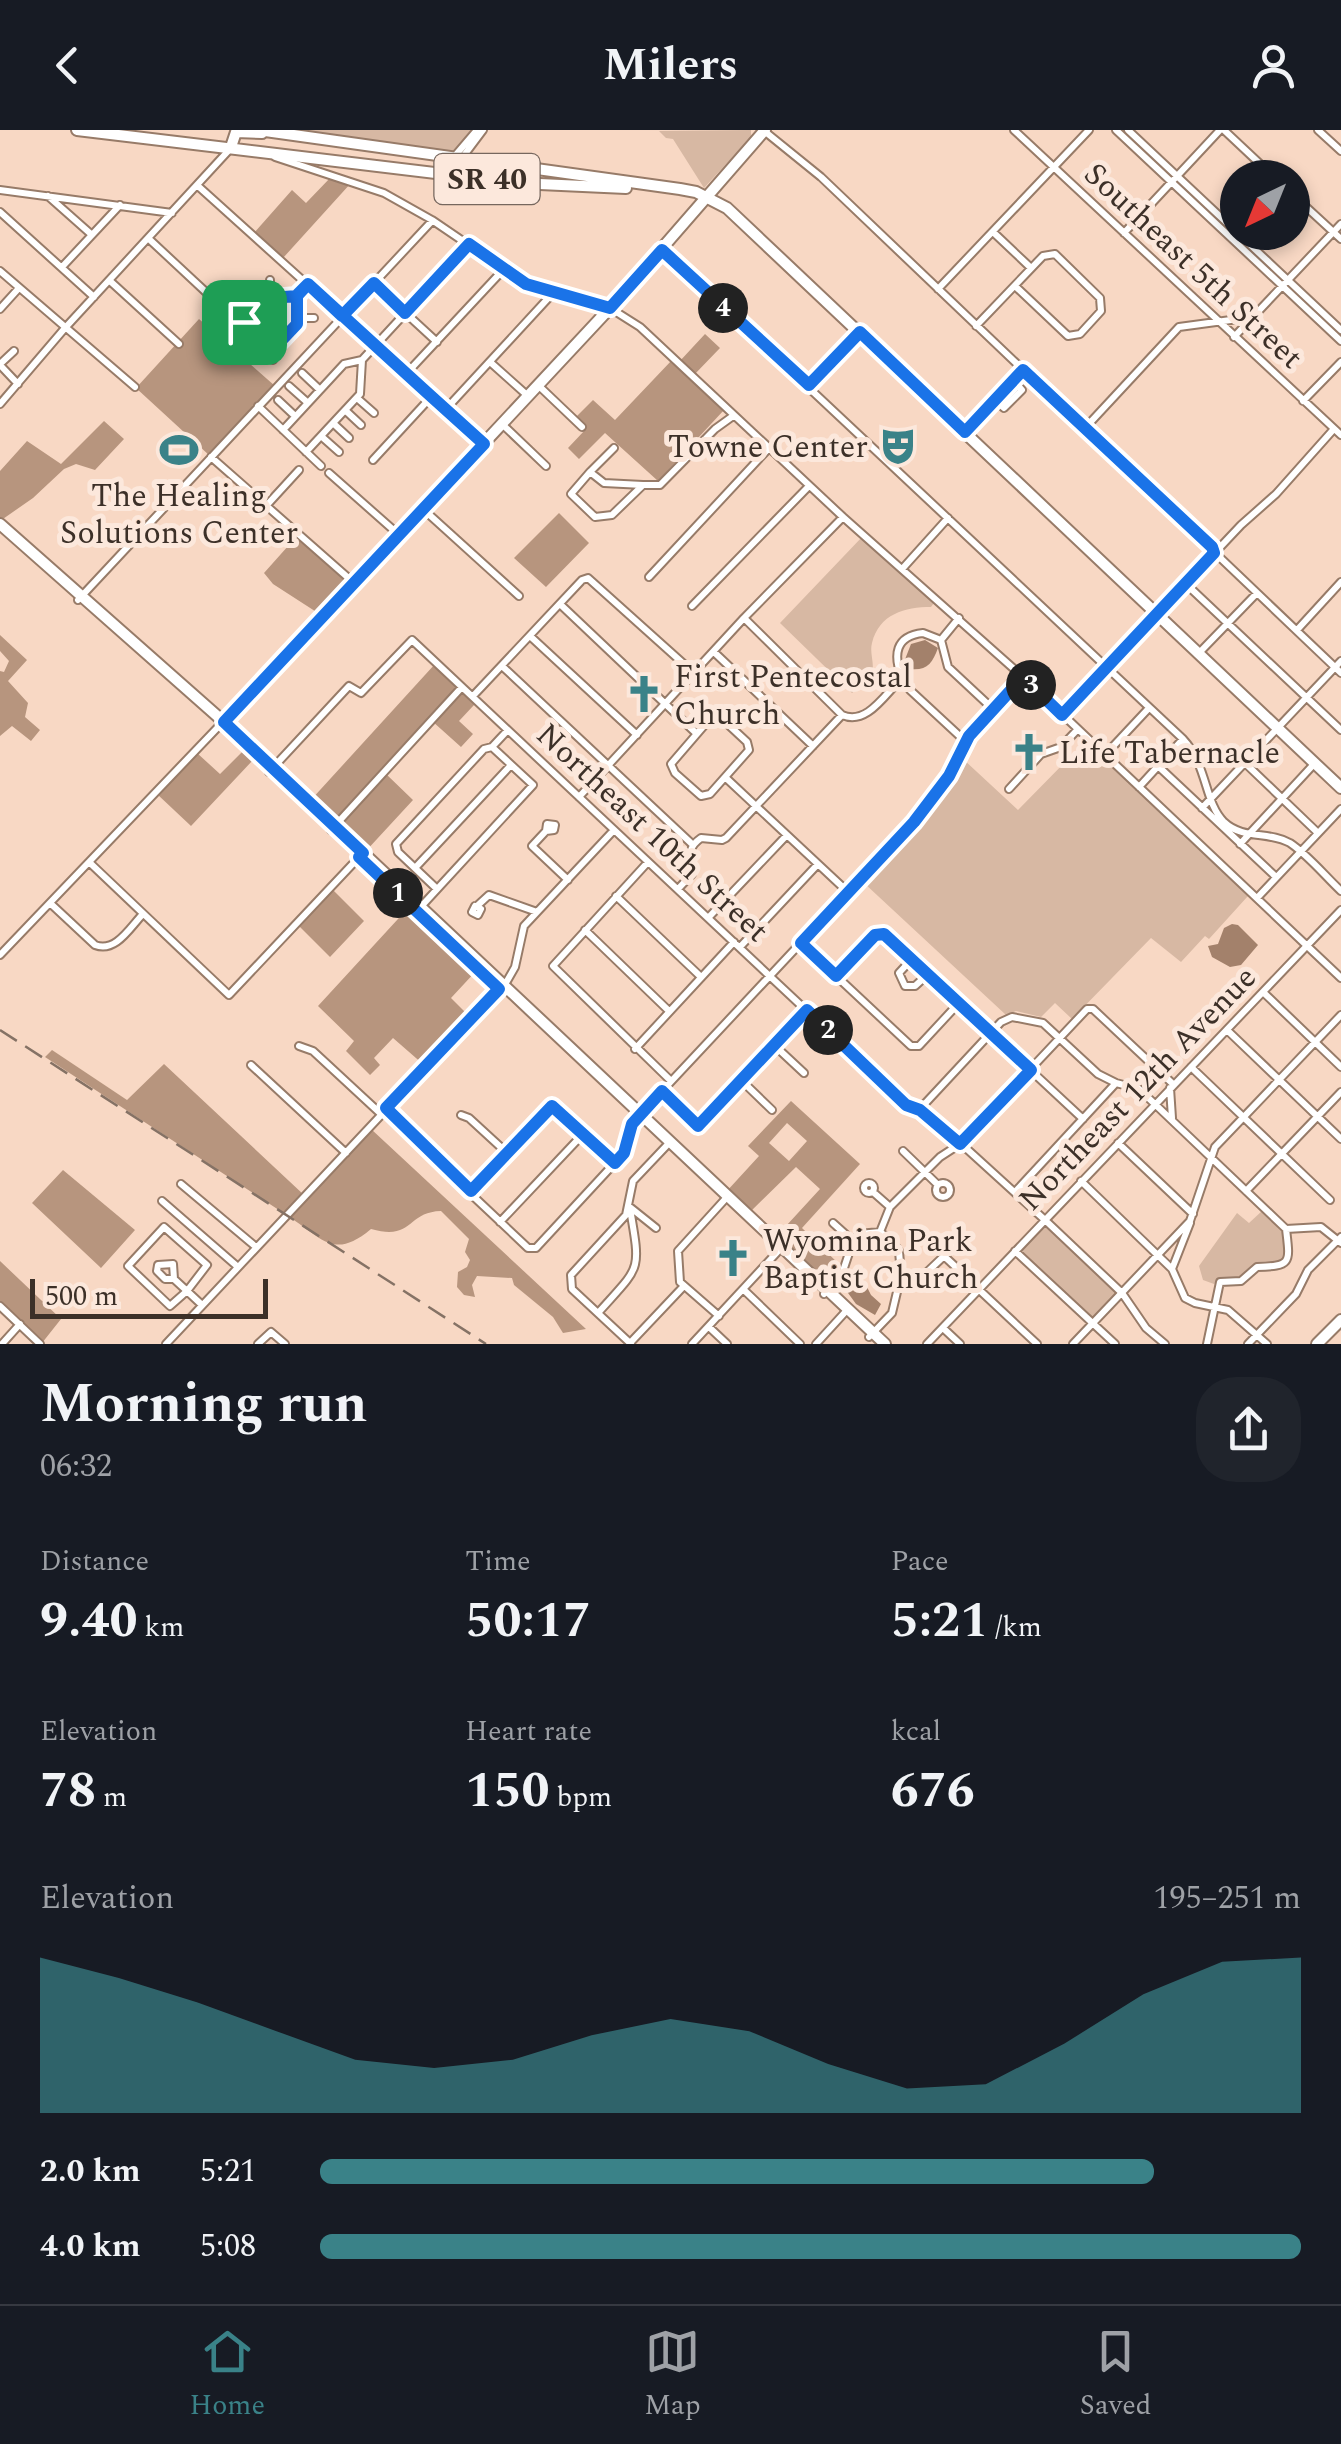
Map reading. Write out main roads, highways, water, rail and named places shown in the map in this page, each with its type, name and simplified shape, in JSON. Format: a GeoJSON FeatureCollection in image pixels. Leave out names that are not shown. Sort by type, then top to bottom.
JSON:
{"type":"FeatureCollection","features":[{"type":"Feature","properties":{"kind":"main road"},"geometry":{"type":"LineString","coordinates":[[78,130],[117,135],[155,133]]}},
{"type":"Feature","properties":{"kind":"main road"},"geometry":{"type":"LineString","coordinates":[[189,142],[225,144],[232,130]]}},
{"type":"Feature","properties":{"kind":"main road"},"geometry":{"type":"LineString","coordinates":[[232,148],[234,136],[241,130],[287,134]]}},
{"type":"Feature","properties":{"kind":"main road","name":"SR 40"},"geometry":{"type":"LineString","coordinates":[[258,130],[696,192],[733,212],[1341,788]]}},
{"type":"Feature","properties":{"kind":"main road"},"geometry":{"type":"LineString","coordinates":[[222,724],[539,386],[764,130]]}},
{"type":"Feature","properties":{"kind":"main road","name":"SR 40"},"geometry":{"type":"LineString","coordinates":[[155,133],[232,148],[540,185],[617,187],[706,198]]}},
{"type":"Feature","properties":{"kind":"main road"},"geometry":{"type":"LineString","coordinates":[[293,155],[330,156],[336,140]]}},
{"type":"Feature","properties":{"kind":"main road"},"geometry":{"type":"LineString","coordinates":[[337,160],[343,146],[378,148]]}},
{"type":"Feature","properties":{"kind":"main road"},"geometry":{"type":"LineString","coordinates":[[414,170],[457,172],[462,168],[458,157]]}},
{"type":"Feature","properties":{"kind":"main road"},"geometry":{"type":"LineString","coordinates":[[540,185],[542,168]]}},
{"type":"Feature","properties":{"kind":"main road"},"geometry":{"type":"LineString","coordinates":[[714,188],[733,212]]}},
{"type":"Feature","properties":{"kind":"main road"},"geometry":{"type":"LineString","coordinates":[[688,196],[696,206],[694,214]]}},
{"type":"Feature","properties":{"kind":"main road"},"geometry":{"type":"LineString","coordinates":[[0,527],[222,724],[873,1338],[885,1344]]}},
{"type":"Feature","properties":{"kind":"main road"},"geometry":{"type":"LineString","coordinates":[[1317,1344],[1341,1320]]}},
{"type":"Feature","properties":{"kind":"railway"},"geometry":{"type":"LineString","coordinates":[[0,1030],[486,1344]]}},
{"type":"Feature","properties":{"kind":"place","name":"Towne Center"},"geometry":{"type":"Point","coordinates":[898,446]}},
{"type":"Feature","properties":{"kind":"place","name":"The Healing Solutions Center"},"geometry":{"type":"Point","coordinates":[179,450]}},
{"type":"Feature","properties":{"kind":"place","name":"First Pentecostal Church"},"geometry":{"type":"Point","coordinates":[644,694]}},
{"type":"Feature","properties":{"kind":"place","name":"Life Tabernacle"},"geometry":{"type":"Point","coordinates":[1029,752]}},
{"type":"Feature","properties":{"kind":"place","name":"Wyomina Park Baptist Church"},"geometry":{"type":"Point","coordinates":[733,1258]}}]}
